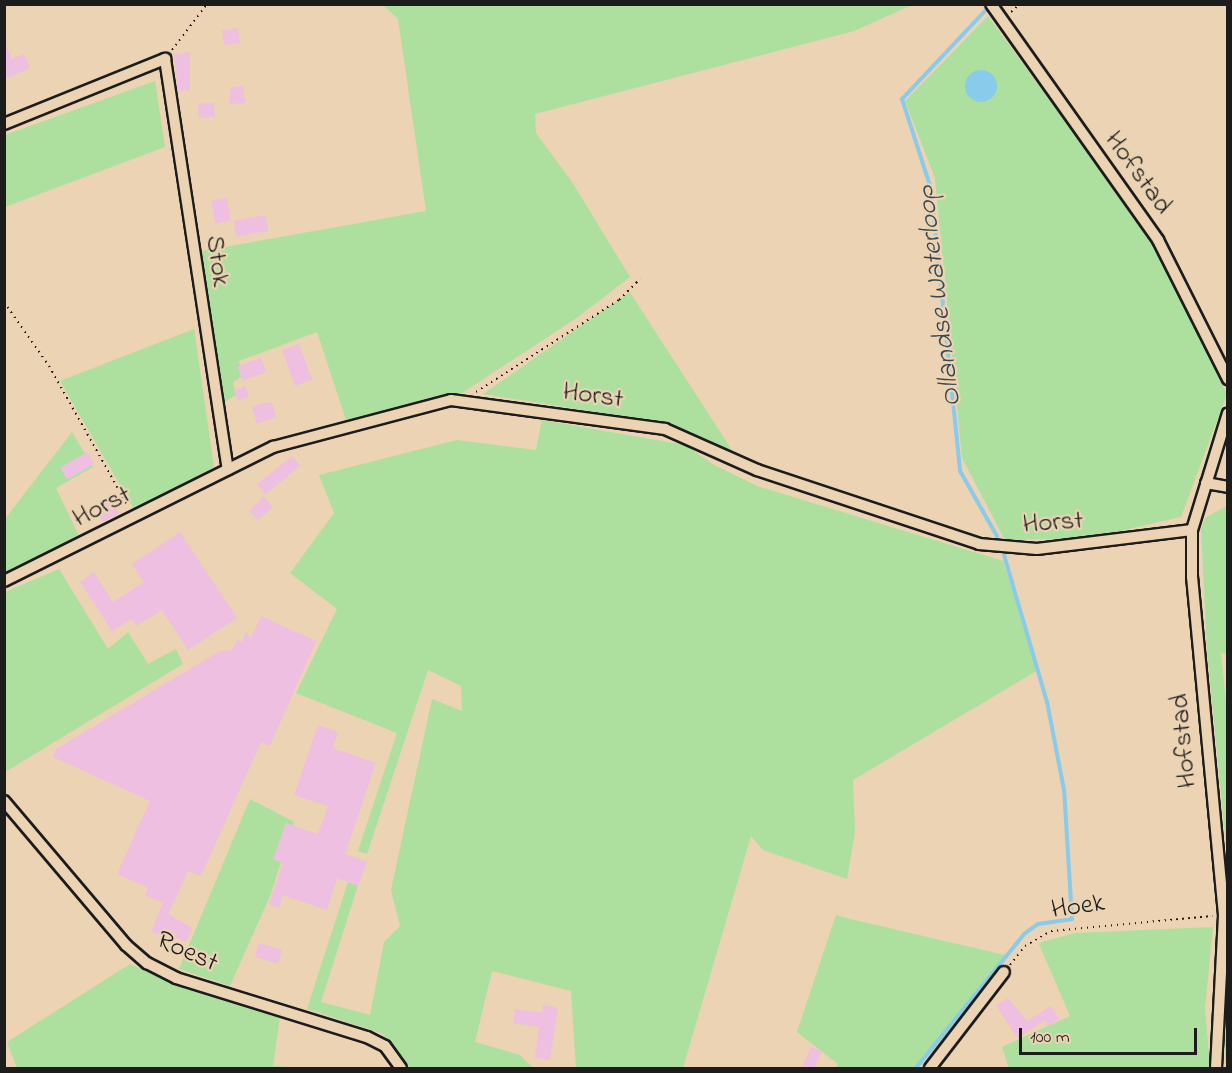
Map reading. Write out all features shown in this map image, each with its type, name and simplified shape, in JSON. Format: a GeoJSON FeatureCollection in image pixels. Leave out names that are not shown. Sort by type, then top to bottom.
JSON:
{"type":"FeatureCollection","features":[{"type":"Feature","properties":{"kind":"street","name":"Hofstad"},"geometry":{"type":"LineString","coordinates":[[991,4],[1158,240],[1227,379]]}},
{"type":"Feature","properties":{"kind":"street"},"geometry":{"type":"LineString","coordinates":[[4,124],[165,59]]}},
{"type":"Feature","properties":{"kind":"street","name":"Stok"},"geometry":{"type":"LineString","coordinates":[[165,59],[228,469]]}},
{"type":"Feature","properties":{"kind":"street","name":"Horst"},"geometry":{"type":"LineString","coordinates":[[4,581],[273,447],[439,401],[464,401],[665,429],[757,470],[979,544],[1037,549],[1192,530]]}},
{"type":"Feature","properties":{"kind":"street","name":"Hofstad"},"geometry":{"type":"LineString","coordinates":[[1216,1068],[1224,915],[1193,588],[1192,530],[1227,413]]}},
{"type":"Feature","properties":{"kind":"street"},"geometry":{"type":"LineString","coordinates":[[1206,483],[1227,487]]}},
{"type":"Feature","properties":{"kind":"street","name":"Roest"},"geometry":{"type":"LineString","coordinates":[[4,801],[126,945],[147,963],[176,978],[367,1037],[385,1046],[401,1068]]}},
{"type":"Feature","properties":{"kind":"street"},"geometry":{"type":"LineString","coordinates":[[930,1068],[1004,972]]}},
{"type":"Feature","properties":{"kind":"path"},"geometry":{"type":"LineString","coordinates":[[165,59],[207,4]]}},
{"type":"Feature","properties":{"kind":"path"},"geometry":{"type":"LineString","coordinates":[[464,401],[484,384],[619,300],[640,279]]}},
{"type":"Feature","properties":{"kind":"path"},"geometry":{"type":"LineString","coordinates":[[4,302],[49,366],[134,516]]}},
{"type":"Feature","properties":{"kind":"path","name":"Hoek"},"geometry":{"type":"LineString","coordinates":[[1004,972],[1025,946],[1051,931],[1224,915]]}},
{"type":"Feature","properties":{"kind":"green space"},"geometry":{"type":"Polygon","coordinates":[[[383,5],[912,5],[854,31],[535,114],[536,133],[572,182],[630,277],[578,317],[459,395],[346,420],[317,332],[239,361],[242,376],[233,382],[236,395],[221,404],[197,252],[426,211],[398,19],[383,5]]]}},
{"type":"Feature","properties":{"kind":"green space"},"geometry":{"type":"Polygon","coordinates":[[[988,16],[1153,242],[1227,394],[1181,517],[1089,538],[1005,540],[962,458],[935,178],[905,101],[988,16]]]}},
{"type":"Feature","properties":{"kind":"green space"},"geometry":{"type":"Polygon","coordinates":[[[155,81],[165,147],[5,207],[5,135],[155,81]]]}},
{"type":"Feature","properties":{"kind":"green space"},"geometry":{"type":"Polygon","coordinates":[[[630,292],[735,455],[688,431],[659,422],[483,394],[630,292]]]}},
{"type":"Feature","properties":{"kind":"green space"},"geometry":{"type":"Polygon","coordinates":[[[194,329],[214,467],[135,511],[60,381],[194,329]]]}},
{"type":"Feature","properties":{"kind":"green space"},"geometry":{"type":"Polygon","coordinates":[[[542,420],[685,445],[714,465],[757,486],[1003,561],[1038,670],[853,780],[855,831],[847,879],[763,850],[751,836],[683,1068],[576,1068],[571,991],[492,971],[475,1042],[520,1055],[533,1068],[405,1068],[395,1046],[381,1033],[307,1009],[348,882],[358,885],[321,1002],[370,1015],[384,942],[400,926],[391,890],[432,699],[462,711],[461,686],[428,670],[367,854],[358,851],[397,733],[296,693],[337,609],[290,573],[334,513],[319,475],[457,440],[536,450],[542,420]]]}},
{"type":"Feature","properties":{"kind":"green space"},"geometry":{"type":"Polygon","coordinates":[[[72,432],[93,467],[56,488],[80,538],[5,576],[5,519],[72,432]]]}},
{"type":"Feature","properties":{"kind":"green space"},"geometry":{"type":"Polygon","coordinates":[[[1227,506],[1227,654],[1221,653],[1228,722],[1227,855],[1207,649],[1201,530],[1205,518],[1227,506]]]}},
{"type":"Feature","properties":{"kind":"green space"},"geometry":{"type":"Polygon","coordinates":[[[59,569],[108,649],[128,632],[148,664],[176,649],[183,664],[5,772],[5,592],[59,569]]]}},
{"type":"Feature","properties":{"kind":"green space"},"geometry":{"type":"Polygon","coordinates":[[[250,799],[294,822],[270,896],[230,986],[179,969],[250,799]]]}},
{"type":"Feature","properties":{"kind":"green space"},"geometry":{"type":"Polygon","coordinates":[[[836,915],[1005,955],[914,1068],[835,1068],[838,1064],[797,1032],[836,915]]]}},
{"type":"Feature","properties":{"kind":"green space"},"geometry":{"type":"Polygon","coordinates":[[[1213,927],[1205,1008],[1210,1068],[1009,1068],[1002,1047],[1070,1016],[1039,944],[1075,933],[1213,927]]]}},
{"type":"Feature","properties":{"kind":"green space"},"geometry":{"type":"Polygon","coordinates":[[[1227,939],[1227,1068],[1226,1068],[1222,1025],[1227,939]]]}},
{"type":"Feature","properties":{"kind":"green space"},"geometry":{"type":"Polygon","coordinates":[[[130,964],[184,987],[280,1016],[273,1066],[305,1068],[17,1068],[7,1042],[130,964]]]}},
{"type":"Feature","properties":{"kind":"water"},"geometry":{"type":"Polygon","coordinates":[[[981,70],[992,75],[997,86],[992,97],[981,102],[970,97],[965,86],[970,75],[981,70]]]}},
{"type":"Feature","properties":{"kind":"building"},"geometry":{"type":"Polygon","coordinates":[[[238,28],[240,43],[224,45],[222,30],[238,28]]]}},
{"type":"Feature","properties":{"kind":"building"},"geometry":{"type":"Polygon","coordinates":[[[4,40],[12,59],[24,54],[30,68],[4,79],[4,40]]]}},
{"type":"Feature","properties":{"kind":"building"},"geometry":{"type":"Polygon","coordinates":[[[190,52],[190,90],[178,91],[174,54],[190,52]]]}},
{"type":"Feature","properties":{"kind":"building"},"geometry":{"type":"Polygon","coordinates":[[[243,86],[245,103],[229,104],[231,87],[243,86]]]}},
{"type":"Feature","properties":{"kind":"building"},"geometry":{"type":"Polygon","coordinates":[[[214,103],[215,117],[199,118],[198,104],[214,103]]]}},
{"type":"Feature","properties":{"kind":"building"},"geometry":{"type":"Polygon","coordinates":[[[227,198],[231,221],[215,223],[211,201],[227,198]]]}},
{"type":"Feature","properties":{"kind":"building"},"geometry":{"type":"Polygon","coordinates":[[[265,215],[268,231],[237,237],[234,221],[265,215]]]}},
{"type":"Feature","properties":{"kind":"building"},"geometry":{"type":"Polygon","coordinates":[[[299,344],[312,380],[295,386],[282,350],[299,344]]]}},
{"type":"Feature","properties":{"kind":"building"},"geometry":{"type":"Polygon","coordinates":[[[261,358],[266,372],[243,381],[238,367],[261,358]]]}},
{"type":"Feature","properties":{"kind":"building"},"geometry":{"type":"Polygon","coordinates":[[[245,386],[249,396],[238,401],[234,390],[245,386]]]}},
{"type":"Feature","properties":{"kind":"building"},"geometry":{"type":"Polygon","coordinates":[[[272,403],[276,417],[257,424],[252,407],[272,403]]]}},
{"type":"Feature","properties":{"kind":"building"},"geometry":{"type":"Polygon","coordinates":[[[87,452],[94,464],[67,480],[60,468],[87,452]]]}},
{"type":"Feature","properties":{"kind":"building"},"geometry":{"type":"Polygon","coordinates":[[[292,456],[300,466],[265,494],[257,484],[292,456]]]}},
{"type":"Feature","properties":{"kind":"building"},"geometry":{"type":"Polygon","coordinates":[[[264,497],[273,507],[258,520],[249,510],[264,497]]]}},
{"type":"Feature","properties":{"kind":"building"},"geometry":{"type":"Polygon","coordinates":[[[112,499],[119,513],[102,522],[95,508],[112,499]]]}},
{"type":"Feature","properties":{"kind":"building"},"geometry":{"type":"Polygon","coordinates":[[[180,532],[237,618],[188,650],[162,610],[136,626],[132,619],[112,631],[80,582],[94,572],[113,602],[144,582],[132,564],[180,532]]]}},
{"type":"Feature","properties":{"kind":"building"},"geometry":{"type":"Polygon","coordinates":[[[261,616],[316,641],[270,746],[261,742],[201,876],[188,871],[168,914],[192,928],[186,942],[161,931],[159,935],[151,932],[163,903],[145,895],[148,888],[117,874],[150,801],[53,757],[56,749],[220,651],[232,650],[237,640],[242,642],[246,632],[251,638],[261,616]]]}},
{"type":"Feature","properties":{"kind":"building"},"geometry":{"type":"Polygon","coordinates":[[[318,725],[338,732],[333,748],[376,763],[345,854],[367,862],[358,886],[337,878],[327,910],[283,895],[279,908],[269,904],[283,863],[273,859],[286,823],[318,834],[328,806],[294,795],[318,725]]]}},
{"type":"Feature","properties":{"kind":"building"},"geometry":{"type":"Polygon","coordinates":[[[259,943],[282,950],[278,963],[255,956],[259,943]]]}},
{"type":"Feature","properties":{"kind":"building"},"geometry":{"type":"Polygon","coordinates":[[[1008,998],[1027,1021],[1051,1006],[1059,1019],[1048,1026],[1045,1020],[1017,1038],[996,1005],[1008,998]]]}},
{"type":"Feature","properties":{"kind":"building"},"geometry":{"type":"Polygon","coordinates":[[[543,1005],[558,1008],[550,1060],[535,1058],[539,1027],[513,1023],[515,1009],[542,1013],[543,1005]]]}},
{"type":"Feature","properties":{"kind":"building"},"geometry":{"type":"Polygon","coordinates":[[[811,1047],[822,1051],[814,1068],[802,1068],[811,1047]]]}},
{"type":"Feature","properties":{"kind":"waterway","name":"Ollandse Waterloop"},"geometry":{"type":"LineString","coordinates":[[985,11],[902,99],[931,189],[960,471],[997,536]]}},
{"type":"Feature","properties":{"kind":"waterway","name":"Ollandse Waterloop"},"geometry":{"type":"LineString","coordinates":[[916,1068],[1024,934],[1038,924],[1072,919],[1064,790],[1047,702],[1004,555]]}}]}
